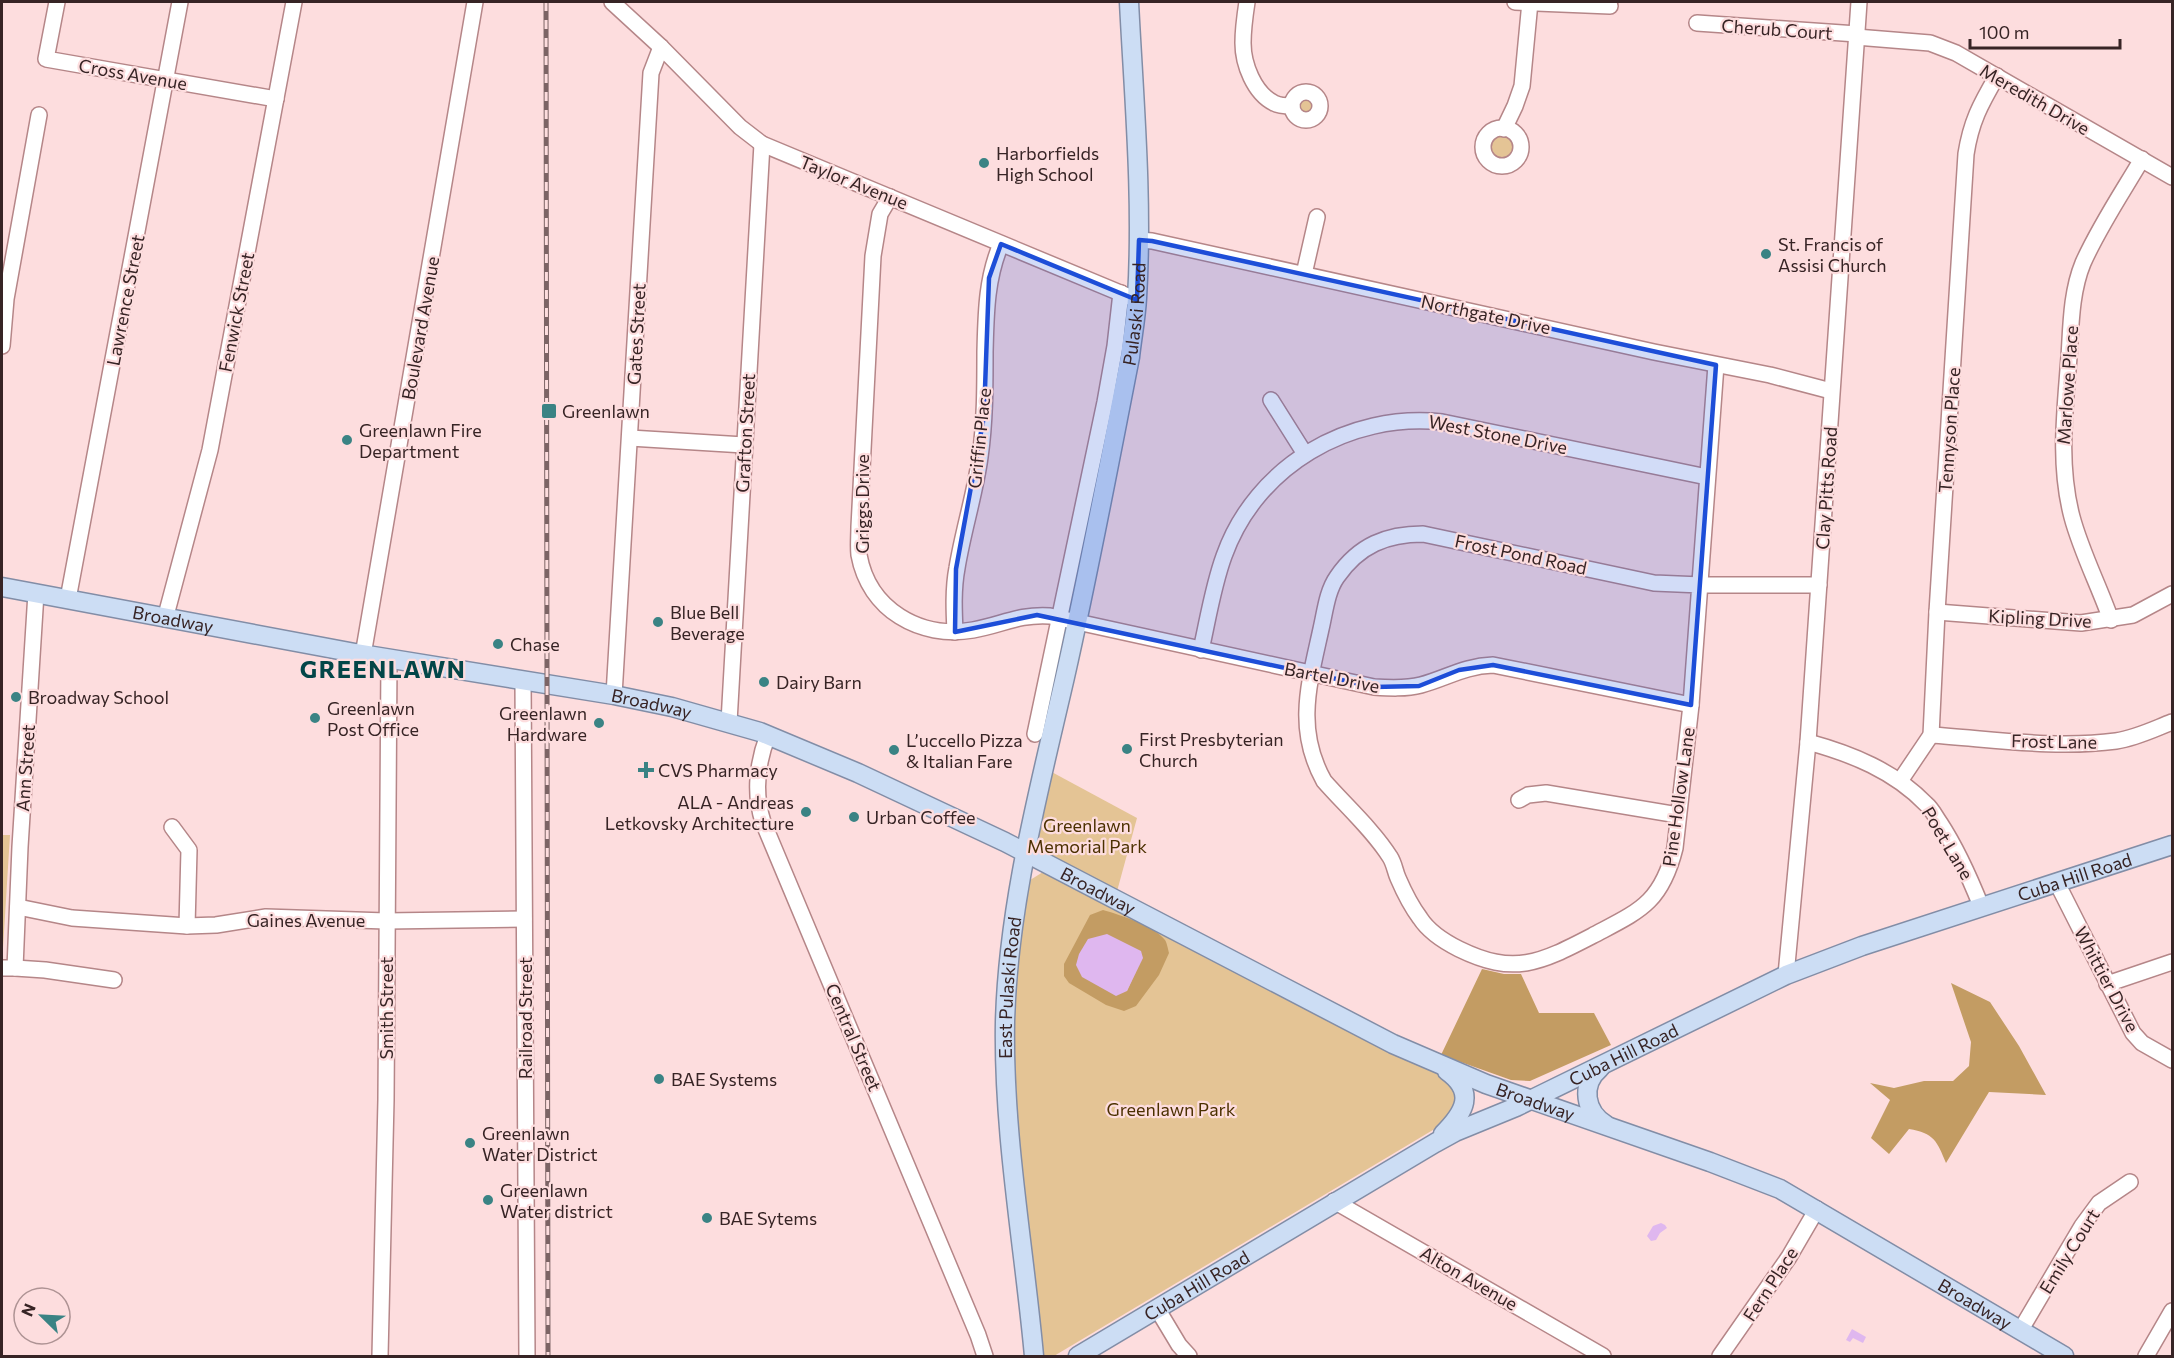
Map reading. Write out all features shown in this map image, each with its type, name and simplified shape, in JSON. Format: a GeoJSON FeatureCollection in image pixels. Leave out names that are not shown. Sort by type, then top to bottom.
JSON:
{"type":"FeatureCollection","features":[{"type":"Feature","properties":{"kind":"main road","name":"Pulaski Road"},"geometry":{"type":"LineString","coordinates":[[1077,622],[1130,357],[1129,297],[1139,240],[1139,178],[1129,2]]}},
{"type":"Feature","properties":{"kind":"main road","name":"Broadway"},"geometry":{"type":"LineString","coordinates":[[2,587],[363,655],[614,695],[729,722],[768,735],[858,773],[1026,853],[1364,1029],[1430,1060],[1531,1100],[1710,1162],[1780,1189],[2064,1356]]}},
{"type":"Feature","properties":{"kind":"main road","name":"East Pulaski Road"},"geometry":{"type":"LineString","coordinates":[[1034,1356],[1015,1179],[1005,1022],[1011,939],[1026,853],[1077,622]]}},
{"type":"Feature","properties":{"kind":"main road","name":"Cuba Hill Road"},"geometry":{"type":"LineString","coordinates":[[1078,1356],[1158,1310],[1334,1201],[1435,1143],[1531,1100],[1786,975],[1857,947],[2172,845]]}},
{"type":"Feature","properties":{"kind":"main road"},"geometry":{"type":"LineString","coordinates":[[1430,1060],[1456,1078],[1465,1096],[1457,1119],[1435,1143]]}},
{"type":"Feature","properties":{"kind":"main road"},"geometry":{"type":"LineString","coordinates":[[1602,1066],[1590,1080],[1586,1095],[1594,1115],[1613,1129]]}},
{"type":"Feature","properties":{"kind":"street","name":"Cross Avenue"},"geometry":{"type":"LineString","coordinates":[[57,2],[46,59],[276,99]]}},
{"type":"Feature","properties":{"kind":"street","name":"Lawrence Street"},"geometry":{"type":"LineString","coordinates":[[68,599],[180,2]]}},
{"type":"Feature","properties":{"kind":"street","name":"Fenwick Street"},"geometry":{"type":"LineString","coordinates":[[165,619],[210,450],[294,2]]}},
{"type":"Feature","properties":{"kind":"street","name":"Boulevard Avenue"},"geometry":{"type":"LineString","coordinates":[[363,655],[475,2]]}},
{"type":"Feature","properties":{"kind":"street","name":"Taylor Avenue"},"geometry":{"type":"LineString","coordinates":[[612,2],[661,47],[740,127],[762,144],[1129,297]]}},
{"type":"Feature","properties":{"kind":"street"},"geometry":{"type":"LineString","coordinates":[[1246,2],[1243,45],[1248,70],[1258,90],[1269,100],[1279,105],[1292,106]]}},
{"type":"Feature","properties":{"kind":"street"},"geometry":{"type":"LineString","coordinates":[[1504,129],[1522,86],[1522,2],[1610,6]]}},
{"type":"Feature","properties":{"kind":"street","name":"Clay Pitts Road"},"geometry":{"type":"LineString","coordinates":[[1786,975],[1820,585],[1831,391],[1859,2]]}},
{"type":"Feature","properties":{"kind":"street","name":"Cherub Court"},"geometry":{"type":"LineString","coordinates":[[1697,23],[1856,36]]}},
{"type":"Feature","properties":{"kind":"street","name":"Meredith Drive"},"geometry":{"type":"LineString","coordinates":[[1856,36],[1930,43],[1956,52],[2172,177]]}},
{"type":"Feature","properties":{"kind":"street","name":"Gates Street"},"geometry":{"type":"LineString","coordinates":[[614,695],[651,73],[661,47]]}},
{"type":"Feature","properties":{"kind":"street","name":"Tennyson Place"},"geometry":{"type":"LineString","coordinates":[[1931,735],[1966,154],[1971,127],[1981,103],[1997,76]]}},
{"type":"Feature","properties":{"kind":"street"},"geometry":{"type":"LineString","coordinates":[[2,346],[6,299],[39,115]]}},
{"type":"Feature","properties":{"kind":"street","name":"Grafton Street"},"geometry":{"type":"LineString","coordinates":[[729,722],[762,144]]}},
{"type":"Feature","properties":{"kind":"street","name":"Marlowe Place"},"geometry":{"type":"LineString","coordinates":[[2111,620],[2072,519],[2064,482],[2066,397],[2076,284],[2096,238],[2142,159]]}},
{"type":"Feature","properties":{"kind":"street","name":"Griggs Drive"},"geometry":{"type":"LineString","coordinates":[[890,197],[880,214],[873,256],[859,527],[859,555],[870,585],[884,606],[906,622],[929,630],[955,632],[988,627],[1023,616],[1037,615],[1077,622]]}},
{"type":"Feature","properties":{"kind":"street"},"geometry":{"type":"LineString","coordinates":[[1304,274],[1317,217]]}},
{"type":"Feature","properties":{"kind":"street","name":"Northgate Drive"},"geometry":{"type":"LineString","coordinates":[[1139,240],[1770,375],[1831,391]]}},
{"type":"Feature","properties":{"kind":"street","name":"Griffin Place"},"geometry":{"type":"LineString","coordinates":[[955,632],[956,569],[972,502],[984,416],[988,287],[993,261],[1001,244]]}},
{"type":"Feature","properties":{"kind":"street"},"geometry":{"type":"LineString","coordinates":[[1035,734],[1058,618],[1073,559],[1115,346],[1129,297]]}},
{"type":"Feature","properties":{"kind":"street","name":"Pine Hollow Lane"},"geometry":{"type":"LineString","coordinates":[[1311,674],[1305,714],[1307,734],[1311,753],[1324,781],[1390,858],[1408,900],[1422,921],[1444,941],[1494,963],[1520,965],[1542,960],[1570,948],[1630,915],[1652,898],[1661,887],[1670,868],[1675,848],[1692,705],[1716,365]]}},
{"type":"Feature","properties":{"kind":"street"},"geometry":{"type":"LineString","coordinates":[[1271,400],[1305,454]]}},
{"type":"Feature","properties":{"kind":"street","name":"West Stone Drive"},"geometry":{"type":"LineString","coordinates":[[1201,650],[1224,555],[1234,533],[1263,489],[1305,454],[1334,438],[1365,427],[1420,420],[1443,422],[1707,477]]}},
{"type":"Feature","properties":{"kind":"street"},"geometry":{"type":"LineString","coordinates":[[630,438],[744,445]]}},
{"type":"Feature","properties":{"kind":"street","name":"Frost Pond Road"},"geometry":{"type":"LineString","coordinates":[[1311,674],[1335,579],[1358,553],[1377,542],[1401,534],[1423,534],[1449,538],[1654,583],[1820,585]]}},
{"type":"Feature","properties":{"kind":"street","name":"Ann Street"},"geometry":{"type":"LineString","coordinates":[[8,968],[18,907],[36,593]]}},
{"type":"Feature","properties":{"kind":"street","name":"Kipling Drive"},"geometry":{"type":"LineString","coordinates":[[1937,612],[2081,623],[2133,615],[2172,594]]}},
{"type":"Feature","properties":{"kind":"street","name":"Bartel Drive"},"geometry":{"type":"LineString","coordinates":[[1077,622],[1374,687],[1419,686],[1459,670],[1477,665],[1493,665],[1692,705]]}},
{"type":"Feature","properties":{"kind":"street","name":"Smith Street"},"geometry":{"type":"LineString","coordinates":[[380,1356],[386,1100],[389,659]]}},
{"type":"Feature","properties":{"kind":"street","name":"Railroad Street"},"geometry":{"type":"LineString","coordinates":[[523,680],[527,1356]]}},
{"type":"Feature","properties":{"kind":"street","name":"Frost Lane"},"geometry":{"type":"LineString","coordinates":[[1931,735],[2090,743],[2118,741],[2172,722]]}},
{"type":"Feature","properties":{"kind":"street","name":"Central Street"},"geometry":{"type":"LineString","coordinates":[[768,735],[758,773],[759,808],[763,822],[985,1356]]}},
{"type":"Feature","properties":{"kind":"street"},"geometry":{"type":"LineString","coordinates":[[1900,781],[1931,735]]}},
{"type":"Feature","properties":{"kind":"street","name":"Poet Lane"},"geometry":{"type":"LineString","coordinates":[[1808,742],[1844,752],[1900,781],[1928,805],[1964,861],[1981,906]]}},
{"type":"Feature","properties":{"kind":"street"},"geometry":{"type":"LineString","coordinates":[[1519,800],[1537,793],[1546,793],[1678,815]]}},
{"type":"Feature","properties":{"kind":"street"},"geometry":{"type":"LineString","coordinates":[[172,827],[189,850],[187,926]]}},
{"type":"Feature","properties":{"kind":"street","name":"Whittier Drive"},"geometry":{"type":"LineString","coordinates":[[2057,884],[2133,1033],[2142,1042],[2172,1060]]}},
{"type":"Feature","properties":{"kind":"street","name":"Gaines Avenue"},"geometry":{"type":"LineString","coordinates":[[18,907],[72,918],[187,926],[216,925],[266,917],[386,921],[524,919]]}},
{"type":"Feature","properties":{"kind":"street"},"geometry":{"type":"LineString","coordinates":[[2107,984],[2172,962]]}},
{"type":"Feature","properties":{"kind":"street"},"geometry":{"type":"LineString","coordinates":[[8,968],[45,970],[114,980]]}},
{"type":"Feature","properties":{"kind":"street","name":"Emily Court"},"geometry":{"type":"LineString","coordinates":[[2020,1331],[2082,1226],[2099,1203],[2130,1182]]}},
{"type":"Feature","properties":{"kind":"street","name":"Alton Avenue"},"geometry":{"type":"LineString","coordinates":[[1334,1201],[1603,1356]]}},
{"type":"Feature","properties":{"kind":"street","name":"Fern Place"},"geometry":{"type":"LineString","coordinates":[[1720,1356],[1789,1257],[1816,1209]]}},
{"type":"Feature","properties":{"kind":"street"},"geometry":{"type":"LineString","coordinates":[[1158,1310],[1179,1345],[1189,1356]]}},
{"type":"Feature","properties":{"kind":"street"},"geometry":{"type":"LineString","coordinates":[[2146,1356],[2172,1311]]}},
{"type":"Feature","properties":{"kind":"street","name":"Central Street"},"geometry":{"type":"LineString","coordinates":[[978,1335],[988,1352],[994,1356]]}},
{"type":"Feature","properties":{"kind":"highlighted area"},"geometry":{"type":"Polygon","coordinates":[[[1139,240],[1152,241],[1716,365],[1691,705],[1493,665],[1459,670],[1419,686],[1374,687],[1037,615],[955,632],[956,569],[984,416],[989,278],[1001,244],[1137,300],[1139,240]]]}},
{"type":"Feature","properties":{"kind":"green space"},"geometry":{"type":"Polygon","coordinates":[[[1302,96],[1310,96],[1317,103],[1317,111],[1310,118],[1302,118],[1295,111],[1295,103],[1302,96]]]}},
{"type":"Feature","properties":{"kind":"green space"},"geometry":{"type":"Polygon","coordinates":[[[1502,132],[1513,136],[1517,147],[1513,158],[1502,162],[1491,158],[1487,147],[1491,136],[1502,132]]]}},
{"type":"Feature","properties":{"kind":"green space","name":"Greenlawn Memorial Park"},"geometry":{"type":"Polygon","coordinates":[[[1048,770],[1137,818],[1116,895],[1051,860],[1035,828],[1048,770]]]}},
{"type":"Feature","properties":{"kind":"green space"},"geometry":{"type":"Polygon","coordinates":[[[2,835],[10,835],[2,952],[2,835]]]}},
{"type":"Feature","properties":{"kind":"green space","name":"Greenlawn Park"},"geometry":{"type":"Polygon","coordinates":[[[1043,872],[1452,1081],[1459,1088],[1453,1118],[1054,1356],[1041,1356],[1015,1097],[1015,974],[1027,882],[1043,872]]]}},
{"type":"Feature","properties":{"kind":"shaded area"},"geometry":{"type":"Polygon","coordinates":[[[1103,910],[1136,921],[1153,930],[1166,941],[1169,953],[1159,975],[1136,1006],[1124,1011],[1106,1005],[1069,983],[1064,976],[1064,964],[1090,915],[1103,910]],[[1091,940],[1127,991],[1134,975],[1091,940]]]}},
{"type":"Feature","properties":{"kind":"shaded area"},"geometry":{"type":"Polygon","coordinates":[[[1107,934],[1141,951],[1143,958],[1127,991],[1116,996],[1082,977],[1076,965],[1079,954],[1088,939],[1107,934]]]}},
{"type":"Feature","properties":{"kind":"shaded area"},"geometry":{"type":"Polygon","coordinates":[[[1482,969],[1504,974],[1521,974],[1539,1013],[1594,1013],[1611,1045],[1530,1081],[1511,1080],[1441,1055],[1482,969]]]}},
{"type":"Feature","properties":{"kind":"shaded area"},"geometry":{"type":"Polygon","coordinates":[[[1951,983],[1990,1002],[2019,1046],[2046,1095],[1989,1092],[1946,1163],[1933,1139],[1924,1133],[1909,1129],[1889,1154],[1871,1138],[1890,1100],[1870,1083],[1894,1088],[1924,1081],[1953,1081],[1969,1066],[1971,1042],[1951,983]]]}},
{"type":"Feature","properties":{"kind":"shaded area"},"geometry":{"type":"Polygon","coordinates":[[[1661,1223],[1667,1228],[1656,1240],[1651,1241],[1647,1236],[1653,1226],[1661,1223]]]}},
{"type":"Feature","properties":{"kind":"shaded area"},"geometry":{"type":"Polygon","coordinates":[[[1852,1329],[1866,1337],[1863,1343],[1853,1338],[1850,1342],[1846,1340],[1852,1329]]]}},
{"type":"Feature","properties":{"kind":"railway"},"geometry":{"type":"LineString","coordinates":[[546,2],[548,1356]]}},
{"type":"Feature","properties":{"kind":"place","name":"Harborfields High School"},"geometry":{"type":"Point","coordinates":[984,163]}},
{"type":"Feature","properties":{"kind":"place","name":"St. Francis of Assisi Church"},"geometry":{"type":"Point","coordinates":[1766,254]}},
{"type":"Feature","properties":{"kind":"place","name":"Greenlawn"},"geometry":{"type":"Point","coordinates":[549,411]}},
{"type":"Feature","properties":{"kind":"place","name":"Greenlawn Fire Department"},"geometry":{"type":"Point","coordinates":[347,440]}},
{"type":"Feature","properties":{"kind":"place","name":"Blue Bell Beverage"},"geometry":{"type":"Point","coordinates":[658,622]}},
{"type":"Feature","properties":{"kind":"place","name":"Chase"},"geometry":{"type":"Point","coordinates":[498,644]}},
{"type":"Feature","properties":{"kind":"place","name":"Dairy Barn"},"geometry":{"type":"Point","coordinates":[764,682]}},
{"type":"Feature","properties":{"kind":"place","name":"Broadway School"},"geometry":{"type":"Point","coordinates":[16,697]}},
{"type":"Feature","properties":{"kind":"place","name":"Greenlawn Post Office"},"geometry":{"type":"Point","coordinates":[315,718]}},
{"type":"Feature","properties":{"kind":"place","name":"Greenlawn Hardware"},"geometry":{"type":"Point","coordinates":[599,723]}},
{"type":"Feature","properties":{"kind":"place","name":"First Presbyterian Church"},"geometry":{"type":"Point","coordinates":[1127,749]}},
{"type":"Feature","properties":{"kind":"place","name":"L’uccello Pizza & Italian Fare"},"geometry":{"type":"Point","coordinates":[894,750]}},
{"type":"Feature","properties":{"kind":"place","name":"CVS Pharmacy"},"geometry":{"type":"Point","coordinates":[646,770]}},
{"type":"Feature","properties":{"kind":"place","name":"ALA - Andreas Letkovsky Architecture"},"geometry":{"type":"Point","coordinates":[806,812]}},
{"type":"Feature","properties":{"kind":"place","name":"Urban Coffee"},"geometry":{"type":"Point","coordinates":[854,817]}},
{"type":"Feature","properties":{"kind":"place","name":"BAE Systems"},"geometry":{"type":"Point","coordinates":[659,1079]}},
{"type":"Feature","properties":{"kind":"place","name":"Greenlawn Water District"},"geometry":{"type":"Point","coordinates":[470,1143]}},
{"type":"Feature","properties":{"kind":"place","name":"Greenlawn Water district"},"geometry":{"type":"Point","coordinates":[488,1200]}},
{"type":"Feature","properties":{"kind":"place","name":"BAE Sytems"},"geometry":{"type":"Point","coordinates":[707,1218]}},
{"type":"Feature","properties":{"kind":"district","name":"GREENLAWN"},"geometry":{"type":"Point","coordinates":[383,668]}}]}
